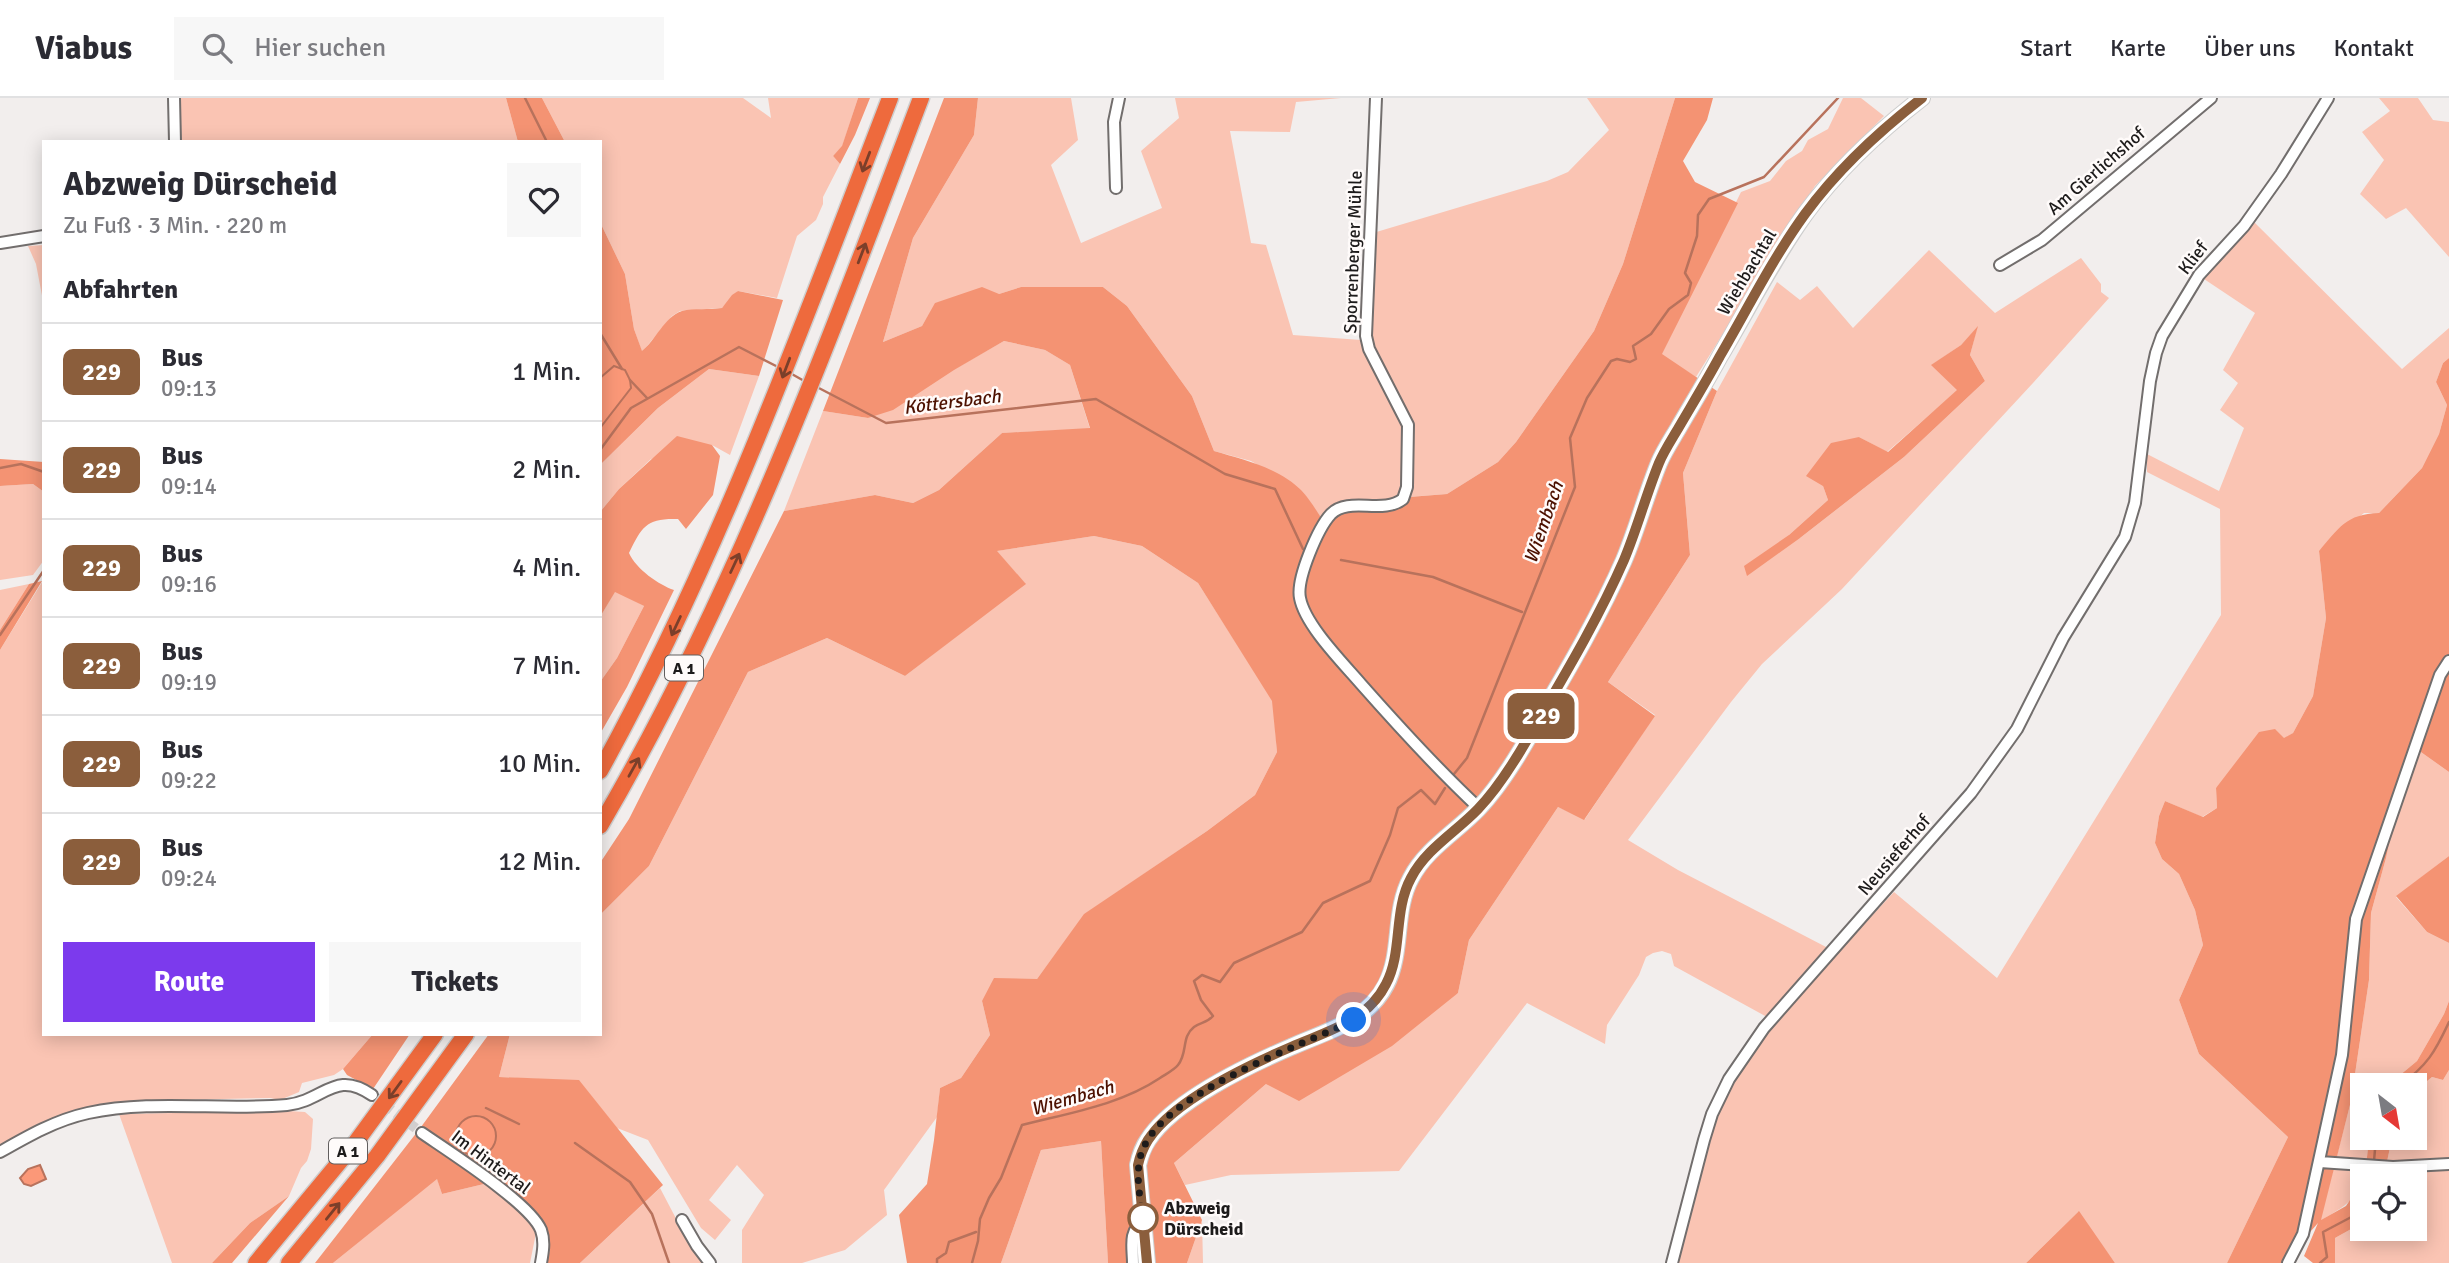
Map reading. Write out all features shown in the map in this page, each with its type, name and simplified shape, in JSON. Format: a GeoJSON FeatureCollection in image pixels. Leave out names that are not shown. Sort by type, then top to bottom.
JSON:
{"type":"FeatureCollection","features":[{"type":"Feature","properties":{"kind":"highway","name":"A 1"},"geometry":{"type":"LineString","coordinates":[[602,767],[674,629],[734,496],[890,98]]}},
{"type":"Feature","properties":{"kind":"highway","name":"A 1"},"geometry":{"type":"LineString","coordinates":[[602,822],[670,698],[761,507],[838,316],[921,98]]}},
{"type":"Feature","properties":{"kind":"highway","name":"A 1"},"geometry":{"type":"LineString","coordinates":[[256,1263],[356,1142],[434,1036]]}},
{"type":"Feature","properties":{"kind":"highway","name":"A 1"},"geometry":{"type":"LineString","coordinates":[[289,1263],[377,1156],[465,1036]]}},
{"type":"Feature","properties":{"kind":"main road","name":"Wiehbachtal"},"geometry":{"type":"LineString","coordinates":[[1147,1263],[1138,1165],[1149,1138],[1164,1121],[1212,1087],[1278,1053],[1354,1020],[1387,984],[1392,969],[1404,894],[1412,876],[1424,859],[1479,808],[1502,779],[1528,738],[1580,647],[1622,565],[1636,533],[1660,461],[1790,236],[1812,205],[1856,155],[1922,98]]}},
{"type":"Feature","properties":{"kind":"street"},"geometry":{"type":"LineString","coordinates":[[174,98],[175,140]]}},
{"type":"Feature","properties":{"kind":"street"},"geometry":{"type":"LineString","coordinates":[[1116,188],[1114,122],[1119,98]]}},
{"type":"Feature","properties":{"kind":"street","name":"Sporrenberger Mühle"},"geometry":{"type":"LineString","coordinates":[[1376,98],[1366,336],[1369,349],[1408,425],[1407,487],[1402,499],[1391,505],[1343,507],[1331,514],[1308,558],[1301,581],[1300,597],[1316,631],[1332,651],[1420,750],[1479,808]]}},
{"type":"Feature","properties":{"kind":"street","name":"Am Gierlichshof"},"geometry":{"type":"LineString","coordinates":[[2000,265],[2042,240],[2211,98]]}},
{"type":"Feature","properties":{"kind":"street","name":"Klief"},"geometry":{"type":"LineString","coordinates":[[2141,464],[2150,381],[2162,336],[2199,275],[2249,219],[2281,174],[2328,98]]}},
{"type":"Feature","properties":{"kind":"street"},"geometry":{"type":"LineString","coordinates":[[0,243],[42,236]]}},
{"type":"Feature","properties":{"kind":"street","name":"Neusieferhof"},"geometry":{"type":"LineString","coordinates":[[1672,1263],[1712,1114],[1728,1079],[1764,1028],[1931,841],[2001,752],[2031,704],[2063,638],[2125,537],[2135,503],[2141,464]]}},
{"type":"Feature","properties":{"kind":"street"},"geometry":{"type":"LineString","coordinates":[[2288,1263],[2303,1234],[2342,1055],[2356,919],[2440,676],[2449,661]]}},
{"type":"Feature","properties":{"kind":"street"},"geometry":{"type":"LineString","coordinates":[[0,1152],[49,1126],[91,1112],[164,1107],[286,1105],[348,1084],[360,1087],[372,1095]]}},
{"type":"Feature","properties":{"kind":"street","name":"Im Hintertal"},"geometry":{"type":"LineString","coordinates":[[422,1133],[483,1176],[533,1217],[542,1238],[541,1263]]}},
{"type":"Feature","properties":{"kind":"street"},"geometry":{"type":"LineString","coordinates":[[2320,1162],[2393,1167],[2449,1164]]}},
{"type":"Feature","properties":{"kind":"street"},"geometry":{"type":"LineString","coordinates":[[682,1220],[710,1263]]}},
{"type":"Feature","properties":{"kind":"street"},"geometry":{"type":"LineString","coordinates":[[1133,1263],[1134,1230],[1143,1224]]}},
{"type":"Feature","properties":{"kind":"shaded area"},"geometry":{"type":"Polygon","coordinates":[[[180,98],[506,98],[517,140],[181,140],[180,98]]]}},
{"type":"Feature","properties":{"kind":"shaded area"},"geometry":{"type":"Polygon","coordinates":[[[506,98],[542,98],[564,140],[517,140],[506,98]]]}},
{"type":"Feature","properties":{"kind":"shaded area"},"geometry":{"type":"Polygon","coordinates":[[[542,98],[743,98],[771,118],[768,98],[858,98],[842,147],[833,156],[840,164],[823,197],[816,220],[797,236],[777,298],[738,291],[722,308],[680,311],[672,316],[642,352],[634,329],[625,274],[602,226],[602,140],[564,140],[542,98]]]}},
{"type":"Feature","properties":{"kind":"shaded area"},"geometry":{"type":"Polygon","coordinates":[[[858,98],[870,98],[840,164],[833,156],[842,146],[858,98]]]}},
{"type":"Feature","properties":{"kind":"shaded area"},"geometry":{"type":"Polygon","coordinates":[[[944,98],[978,98],[974,135],[913,238],[883,342],[922,326],[935,303],[982,287],[999,294],[1021,287],[1103,287],[1127,306],[1192,396],[1214,451],[1261,466],[1284,477],[1303,492],[1322,519],[1346,502],[1447,494],[1498,462],[1516,442],[1594,331],[1623,264],[1675,98],[1713,98],[1707,120],[1683,161],[1695,182],[1738,203],[1662,354],[1717,391],[1683,473],[1690,555],[1608,682],[1655,716],[1584,820],[1558,807],[1469,940],[1458,993],[1392,1046],[1299,1101],[1266,1084],[1174,1163],[1202,1220],[1187,1263],[1108,1263],[1101,1141],[1041,1150],[1001,1263],[907,1263],[899,1215],[927,1184],[940,1088],[961,1078],[990,1035],[982,1001],[994,978],[1037,979],[1084,914],[1207,831],[1255,795],[1277,752],[1272,701],[1198,583],[1142,546],[1094,536],[997,551],[1026,584],[905,676],[827,638],[748,672],[649,866],[602,913],[602,860],[629,819],[784,511],[875,495],[913,503],[939,490],[1002,433],[1090,428],[1070,365],[1045,350],[1004,341],[893,410],[868,418],[823,411],[944,98]]]}},
{"type":"Feature","properties":{"kind":"shaded area"},"geometry":{"type":"Polygon","coordinates":[[[978,98],[1071,98],[1078,140],[1051,165],[1081,243],[1162,208],[1141,151],[1179,118],[1175,98],[1341,98],[1296,102],[1290,132],[1230,131],[1251,243],[1266,245],[1293,335],[1361,340],[1403,425],[1402,492],[1398,498],[1322,519],[1303,492],[1251,461],[1214,451],[1192,396],[1127,306],[1103,287],[1021,287],[999,294],[936,303],[922,326],[883,342],[913,238],[974,135],[978,98]]]}},
{"type":"Feature","properties":{"kind":"shaded area"},"geometry":{"type":"Polygon","coordinates":[[[1587,98],[1675,98],[1623,264],[1594,331],[1516,442],[1498,462],[1447,494],[1408,497],[1412,422],[1370,339],[1373,233],[1547,181],[1568,172],[1609,130],[1587,98]]]}},
{"type":"Feature","properties":{"kind":"shaded area"},"geometry":{"type":"Polygon","coordinates":[[[1843,98],[1861,98],[1884,116],[1815,186],[1696,377],[1661,355],[1741,192],[1770,181],[1786,161],[1802,151],[1808,140],[1828,129],[1843,98]]]}},
{"type":"Feature","properties":{"kind":"shaded area"},"geometry":{"type":"Polygon","coordinates":[[[2379,98],[2418,98],[2433,120],[2449,122],[2449,257],[2406,208],[2386,219],[2360,194],[2384,160],[2362,132],[2390,111],[2379,98]]]}},
{"type":"Feature","properties":{"kind":"shaded area"},"geometry":{"type":"Polygon","coordinates":[[[2254,222],[2402,369],[2449,328],[2449,358],[2443,363],[2436,382],[2447,405],[2439,434],[2422,468],[2379,513],[2364,513],[2319,551],[2326,618],[2313,696],[2293,733],[2216,788],[2217,808],[2202,817],[2165,801],[2159,816],[2155,843],[2162,859],[2179,874],[2195,910],[2203,945],[2179,1000],[2199,1054],[2288,1137],[2227,1263],[2115,1263],[2078,1212],[2026,1263],[1672,1263],[1704,1140],[1731,1079],[1766,1029],[1894,892],[1997,978],[2221,615],[2220,509],[2147,472],[2147,454],[2219,491],[2244,428],[2220,410],[2238,383],[2223,370],[2255,313],[2201,277],[2254,222]]]}},
{"type":"Feature","properties":{"kind":"shaded area"},"geometry":{"type":"Polygon","coordinates":[[[602,226],[625,274],[634,329],[642,351],[670,318],[682,311],[722,308],[738,291],[783,300],[759,376],[709,369],[658,408],[602,463],[602,425],[631,388],[614,366],[602,376],[602,226]]]}},
{"type":"Feature","properties":{"kind":"shaded area"},"geometry":{"type":"Polygon","coordinates":[[[42,245],[42,296],[36,264],[28,246],[42,245]]]}},
{"type":"Feature","properties":{"kind":"shaded area"},"geometry":{"type":"Polygon","coordinates":[[[1929,250],[1995,313],[2081,258],[2101,284],[2101,292],[2109,298],[1842,589],[1762,664],[1628,840],[1678,870],[1828,948],[1767,1017],[1674,966],[1671,954],[1662,951],[1646,957],[1639,975],[1607,1025],[1605,1044],[1527,1003],[1399,1171],[1231,1175],[1185,1185],[1174,1163],[1266,1084],[1458,993],[1469,940],[1558,807],[1585,819],[1655,715],[1608,682],[1690,555],[1683,473],[1717,391],[1777,282],[1800,300],[1817,286],[1853,328],[1929,250]],[[1977,328],[1961,345],[1932,365],[1958,390],[1887,452],[1859,437],[1823,486],[1828,500],[1789,535],[1800,538],[1904,457],[1985,381],[1970,355],[1977,328]]]}},
{"type":"Feature","properties":{"kind":"shaded area"},"geometry":{"type":"Polygon","coordinates":[[[1978,326],[1970,355],[1985,381],[1904,457],[1747,576],[1744,566],[1789,535],[1828,500],[1823,486],[1806,476],[1831,443],[1859,437],[1888,452],[1957,390],[1931,365],[1961,345],[1978,326]]]}},
{"type":"Feature","properties":{"kind":"shaded area"},"geometry":{"type":"Polygon","coordinates":[[[1004,341],[1045,350],[1070,365],[1090,429],[1002,433],[939,490],[913,503],[875,495],[784,511],[823,411],[868,418],[1004,341]]]}},
{"type":"Feature","properties":{"kind":"shaded area"},"geometry":{"type":"Polygon","coordinates":[[[2449,358],[2449,772],[2411,745],[2371,913],[2369,980],[2355,1073],[2350,1073],[2350,1105],[2321,1220],[2346,1206],[2350,1200],[2350,1230],[2335,1238],[2335,1263],[2313,1263],[2304,1256],[2318,1223],[2283,1263],[2227,1263],[2288,1137],[2199,1054],[2179,1000],[2203,945],[2195,910],[2179,874],[2162,859],[2155,843],[2159,816],[2165,801],[2203,817],[2217,808],[2216,788],[2259,732],[2275,729],[2284,738],[2293,733],[2313,696],[2326,618],[2319,551],[2338,529],[2351,519],[2379,513],[2422,468],[2439,434],[2447,405],[2436,382],[2443,363],[2449,358]]]}},
{"type":"Feature","properties":{"kind":"shaded area"},"geometry":{"type":"Polygon","coordinates":[[[614,366],[625,370],[631,388],[602,425],[602,376],[614,366]]]}},
{"type":"Feature","properties":{"kind":"shaded area"},"geometry":{"type":"Polygon","coordinates":[[[709,369],[759,376],[730,455],[712,445],[651,459],[619,489],[602,510],[602,463],[658,408],[709,369]]]}},
{"type":"Feature","properties":{"kind":"shaded area"},"geometry":{"type":"Polygon","coordinates":[[[677,436],[712,445],[720,456],[713,495],[686,529],[678,519],[652,522],[642,530],[629,553],[649,576],[674,590],[627,687],[602,731],[602,679],[617,658],[644,606],[615,592],[602,614],[602,510],[619,489],[677,436]]]}},
{"type":"Feature","properties":{"kind":"shaded area"},"geometry":{"type":"Polygon","coordinates":[[[0,459],[42,462],[42,491],[33,484],[0,486],[0,459]]]}},
{"type":"Feature","properties":{"kind":"shaded area"},"geometry":{"type":"Polygon","coordinates":[[[33,484],[42,491],[42,563],[33,575],[0,580],[0,486],[33,484]]]}},
{"type":"Feature","properties":{"kind":"shaded area"},"geometry":{"type":"Polygon","coordinates":[[[1094,536],[1142,546],[1198,583],[1273,701],[1277,752],[1255,795],[1085,914],[1037,979],[982,1001],[990,1035],[961,1078],[940,1088],[937,1117],[884,1190],[887,1215],[845,1250],[802,1263],[742,1263],[742,1230],[764,1195],[737,1165],[709,1200],[731,1220],[715,1240],[701,1228],[648,1140],[617,1128],[579,1081],[499,1077],[509,1036],[602,1036],[602,913],[649,866],[748,672],[827,638],[905,676],[1025,583],[996,551],[1094,536]]]}},
{"type":"Feature","properties":{"kind":"shaded area"},"geometry":{"type":"Polygon","coordinates":[[[42,581],[0,650],[0,630],[29,584],[42,581]]]}},
{"type":"Feature","properties":{"kind":"shaded area"},"geometry":{"type":"Polygon","coordinates":[[[42,582],[42,1036],[371,1036],[343,1069],[334,1075],[302,1083],[299,1092],[280,1100],[176,1100],[71,1112],[47,1120],[0,1147],[0,650],[42,582]]]}},
{"type":"Feature","properties":{"kind":"shaded area"},"geometry":{"type":"Polygon","coordinates":[[[29,584],[0,630],[0,590],[29,584]]]}},
{"type":"Feature","properties":{"kind":"shaded area"},"geometry":{"type":"Polygon","coordinates":[[[615,591],[644,606],[617,658],[602,679],[602,614],[615,591]]]}},
{"type":"Feature","properties":{"kind":"shaded area"},"geometry":{"type":"Polygon","coordinates":[[[2411,745],[2449,772],[2449,856],[2396,897],[2427,932],[2449,943],[2449,1001],[2417,1061],[2402,1073],[2355,1073],[2369,980],[2371,913],[2411,745]]]}},
{"type":"Feature","properties":{"kind":"shaded area"},"geometry":{"type":"Polygon","coordinates":[[[2449,856],[2449,943],[2427,932],[2396,896],[2449,856]]]}},
{"type":"Feature","properties":{"kind":"shaded area"},"geometry":{"type":"Polygon","coordinates":[[[2449,1001],[2449,1070],[2443,1080],[2432,1077],[2427,1081],[2427,1073],[2402,1073],[2417,1061],[2449,1001]]]}},
{"type":"Feature","properties":{"kind":"shaded area"},"geometry":{"type":"Polygon","coordinates":[[[371,1036],[409,1036],[373,1089],[347,1075],[343,1069],[371,1036]]]}},
{"type":"Feature","properties":{"kind":"shaded area"},"geometry":{"type":"Polygon","coordinates":[[[488,1036],[509,1036],[499,1077],[579,1080],[663,1185],[580,1263],[547,1263],[550,1249],[525,1216],[484,1184],[442,1194],[437,1179],[333,1263],[315,1263],[488,1036]]]}},
{"type":"Feature","properties":{"kind":"shaded area"},"geometry":{"type":"Polygon","coordinates":[[[2449,1070],[2449,1263],[2335,1263],[2335,1238],[2350,1230],[2350,1241],[2427,1241],[2427,1164],[2387,1164],[2389,1150],[2427,1150],[2427,1081],[2432,1077],[2443,1080],[2449,1070]]]}},
{"type":"Feature","properties":{"kind":"shaded area"},"geometry":{"type":"Polygon","coordinates":[[[2350,1105],[2350,1150],[2368,1150],[2366,1164],[2350,1164],[2350,1200],[2320,1221],[2350,1105]]]}},
{"type":"Feature","properties":{"kind":"shaded area"},"geometry":{"type":"Polygon","coordinates":[[[305,1112],[313,1119],[311,1149],[289,1196],[250,1223],[212,1263],[172,1263],[119,1114],[305,1112]]]}},
{"type":"Feature","properties":{"kind":"shaded area"},"geometry":{"type":"Polygon","coordinates":[[[476,1116],[484,1117],[490,1122],[495,1128],[495,1144],[490,1150],[484,1155],[476,1156],[468,1155],[462,1150],[457,1144],[456,1136],[457,1128],[462,1122],[468,1117],[476,1116]]]}},
{"type":"Feature","properties":{"kind":"shaded area"},"geometry":{"type":"Polygon","coordinates":[[[1101,1141],[1108,1263],[1001,1263],[1041,1150],[1101,1141]]]}},
{"type":"Feature","properties":{"kind":"shaded area"},"geometry":{"type":"Polygon","coordinates":[[[2368,1150],[2389,1150],[2387,1164],[2366,1164],[2368,1150]]]}},
{"type":"Feature","properties":{"kind":"shaded area"},"geometry":{"type":"Polygon","coordinates":[[[40,1165],[46,1179],[31,1186],[24,1184],[20,1178],[28,1169],[40,1165]]]}},
{"type":"Feature","properties":{"kind":"shaded area"},"geometry":{"type":"Polygon","coordinates":[[[437,1178],[442,1194],[484,1184],[525,1216],[536,1233],[530,1263],[333,1263],[437,1178]]]}},
{"type":"Feature","properties":{"kind":"shaded area"},"geometry":{"type":"Polygon","coordinates":[[[660,1188],[692,1249],[704,1263],[580,1263],[660,1188]]]}},
{"type":"Feature","properties":{"kind":"shaded area"},"geometry":{"type":"Polygon","coordinates":[[[289,1196],[232,1263],[212,1263],[250,1223],[289,1196]]]}},
{"type":"Feature","properties":{"kind":"shaded area"},"geometry":{"type":"Polygon","coordinates":[[[2079,1211],[2115,1263],[2026,1263],[2079,1211]]]}},
{"type":"Feature","properties":{"kind":"shaded area"},"geometry":{"type":"Polygon","coordinates":[[[1202,1220],[1203,1263],[1187,1263],[1202,1220]]]}},
{"type":"Feature","properties":{"kind":"waterway"},"geometry":{"type":"LineString","coordinates":[[525,98],[546,140]]}},
{"type":"Feature","properties":{"kind":"waterway","name":"Wiembach"},"geometry":{"type":"LineString","coordinates":[[1454,774],[1467,758],[1575,487],[1570,438],[1587,398],[1611,361],[1617,359],[1630,362],[1636,359],[1633,346],[1651,334],[1669,309],[1688,295],[1691,283],[1685,273],[1697,236],[1698,215],[1709,199],[1764,177],[1838,98]]}},
{"type":"Feature","properties":{"kind":"waterway"},"geometry":{"type":"LineString","coordinates":[[602,336],[622,369]]}},
{"type":"Feature","properties":{"kind":"waterway","name":"Köttersbach"},"geometry":{"type":"LineString","coordinates":[[602,447],[631,408],[739,347],[778,367]]}},
{"type":"Feature","properties":{"kind":"waterway","name":"Köttersbach"},"geometry":{"type":"LineString","coordinates":[[790,373],[806,382]]}},
{"type":"Feature","properties":{"kind":"waterway"},"geometry":{"type":"LineString","coordinates":[[630,380],[647,398]]}},
{"type":"Feature","properties":{"kind":"waterway","name":"Köttersbach"},"geometry":{"type":"LineString","coordinates":[[815,386],[886,423],[1096,399],[1225,474],[1275,489],[1303,549]]}},
{"type":"Feature","properties":{"kind":"waterway","name":"Köttersbach"},"geometry":{"type":"LineString","coordinates":[[0,468],[21,464],[42,471]]}},
{"type":"Feature","properties":{"kind":"waterway","name":"Köttersbach"},"geometry":{"type":"LineString","coordinates":[[1341,560],[1433,577],[1522,612]]}},
{"type":"Feature","properties":{"kind":"waterway"},"geometry":{"type":"LineString","coordinates":[[0,635],[42,573]]}},
{"type":"Feature","properties":{"kind":"waterway","name":"Wiembach"},"geometry":{"type":"LineString","coordinates":[[972,1263],[980,1219],[1001,1178],[1022,1125],[1111,1102],[1145,1087],[1174,1069],[1183,1055],[1187,1035],[1194,1027],[1213,1016],[1201,1000],[1194,981],[1202,975],[1220,982],[1234,963],[1302,932],[1323,903],[1370,881],[1390,835],[1398,808],[1421,790],[1435,804],[1445,788]]}},
{"type":"Feature","properties":{"kind":"waterway"},"geometry":{"type":"LineString","coordinates":[[2415,1073],[2429,1058],[2449,1022]]}},
{"type":"Feature","properties":{"kind":"waterway"},"geometry":{"type":"LineString","coordinates":[[486,1108],[519,1124]]}},
{"type":"Feature","properties":{"kind":"waterway"},"geometry":{"type":"LineString","coordinates":[[575,1143],[630,1182],[652,1214],[669,1263]]}},
{"type":"Feature","properties":{"kind":"waterway"},"geometry":{"type":"LineString","coordinates":[[2374,1161],[2375,1150]]}},
{"type":"Feature","properties":{"kind":"waterway"},"geometry":{"type":"LineString","coordinates":[[2320,1263],[2327,1257],[2323,1232],[2350,1218]]}},
{"type":"Feature","properties":{"kind":"waterway"},"geometry":{"type":"LineString","coordinates":[[937,1263],[937,1259],[946,1253],[949,1242],[976,1232]]}},
{"type":"Feature","properties":{"kind":"tunnel"},"geometry":{"type":"LineString","coordinates":[[372,1095],[422,1133]]}},
{"type":"Feature","properties":{"kind":"bus line","name":"229"},"geometry":{"type":"LineString","coordinates":[[1147,1263],[1138,1165],[1149,1138],[1181,1107],[1212,1087],[1243,1069],[1354,1020],[1378,997],[1387,984],[1392,969],[1400,912],[1412,876],[1424,859],[1479,808],[1502,779],[1535,727],[1622,565],[1636,533],[1660,461],[1790,236],[1820,195],[1856,155],[1922,98]]}},
{"type":"Feature","properties":{"kind":"place","name":"Abzweig Dürscheid"},"geometry":{"type":"Point","coordinates":[1143,1218]}},
{"type":"Feature","properties":{"kind":"route"},"geometry":{"type":"LineString","coordinates":[[1143,1218],[1138,1165],[1149,1138],[1164,1121],[1181,1107],[1243,1069],[1354,1020]]}}]}
